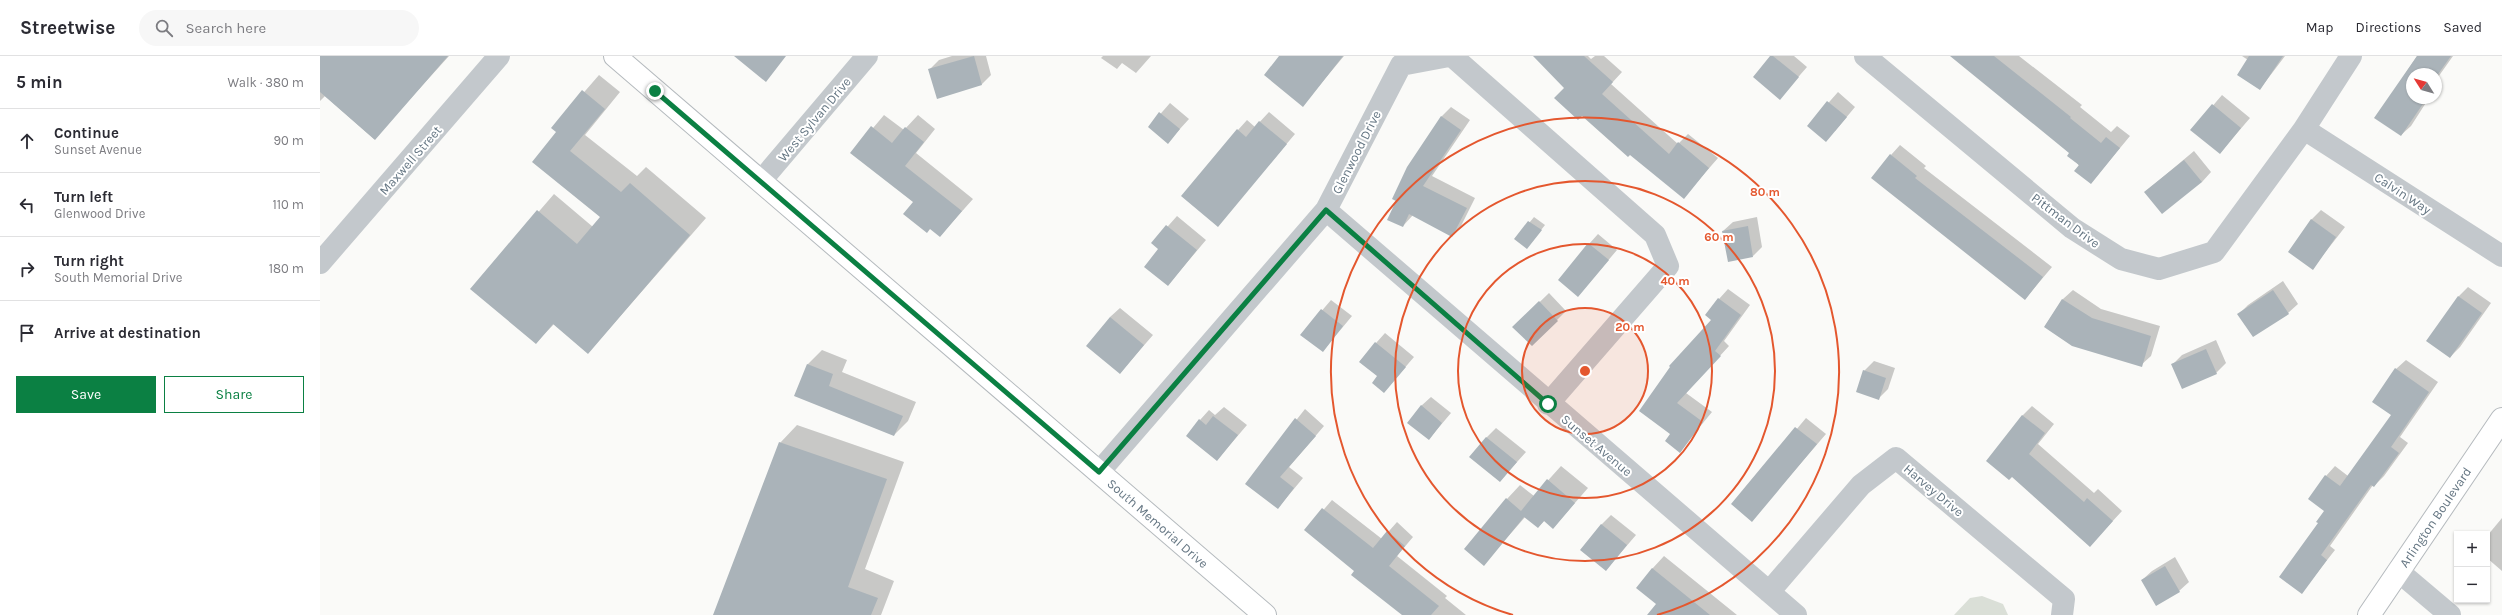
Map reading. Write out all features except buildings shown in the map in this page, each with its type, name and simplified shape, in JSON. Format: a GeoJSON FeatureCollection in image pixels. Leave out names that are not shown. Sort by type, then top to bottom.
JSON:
{"type":"FeatureCollection","features":[{"type":"Feature","properties":{"kind":"main road","name":"South Memorial Drive"},"geometry":{"type":"LineString","coordinates":[[615,56],[1265,615]]}},
{"type":"Feature","properties":{"kind":"main road","name":"Arlington Boulevard"},"geometry":{"type":"LineString","coordinates":[[2369,615],[2502,419]]}},
{"type":"Feature","properties":{"kind":"street","name":"Maxwell Street"},"geometry":{"type":"LineString","coordinates":[[320,263],[500,56]]}},
{"type":"Feature","properties":{"kind":"street","name":"West Sylvan Drive"},"geometry":{"type":"LineString","coordinates":[[761,182],[867,56]]}},
{"type":"Feature","properties":{"kind":"street","name":"Glenwood Drive"},"geometry":{"type":"LineString","coordinates":[[1099,472],[1326,210],[1401,65],[1450,56],[1655,235],[1668,266],[1548,404]]}},
{"type":"Feature","properties":{"kind":"street","name":"Pittman Drive"},"geometry":{"type":"LineString","coordinates":[[1865,56],[2072,228],[2121,259],[2159,268],[2214,252],[2304,129],[2351,56]]}},
{"type":"Feature","properties":{"kind":"street","name":"Calvin Way"},"geometry":{"type":"LineString","coordinates":[[2304,129],[2502,256]]}},
{"type":"Feature","properties":{"kind":"street","name":"Sunset Avenue"},"geometry":{"type":"LineString","coordinates":[[1326,210],[1548,404],[1796,615]]}},
{"type":"Feature","properties":{"kind":"street","name":"Harvey Drive"},"geometry":{"type":"LineString","coordinates":[[1769,592],[1861,486],[1896,458],[2064,599],[2062,615]]}},
{"type":"Feature","properties":{"kind":"street"},"geometry":{"type":"LineString","coordinates":[[2398,571],[2450,615]]}},
{"type":"Feature","properties":{"kind":"shaded area"},"geometry":{"type":"Polygon","coordinates":[[[1982,596],[2003,604],[2008,615],[1954,615],[1970,598],[1982,596]]]}},
{"type":"Feature","properties":{"kind":"route"},"geometry":{"type":"LineString","coordinates":[[655,91],[1099,472],[1326,210],[1548,404]]}}]}
